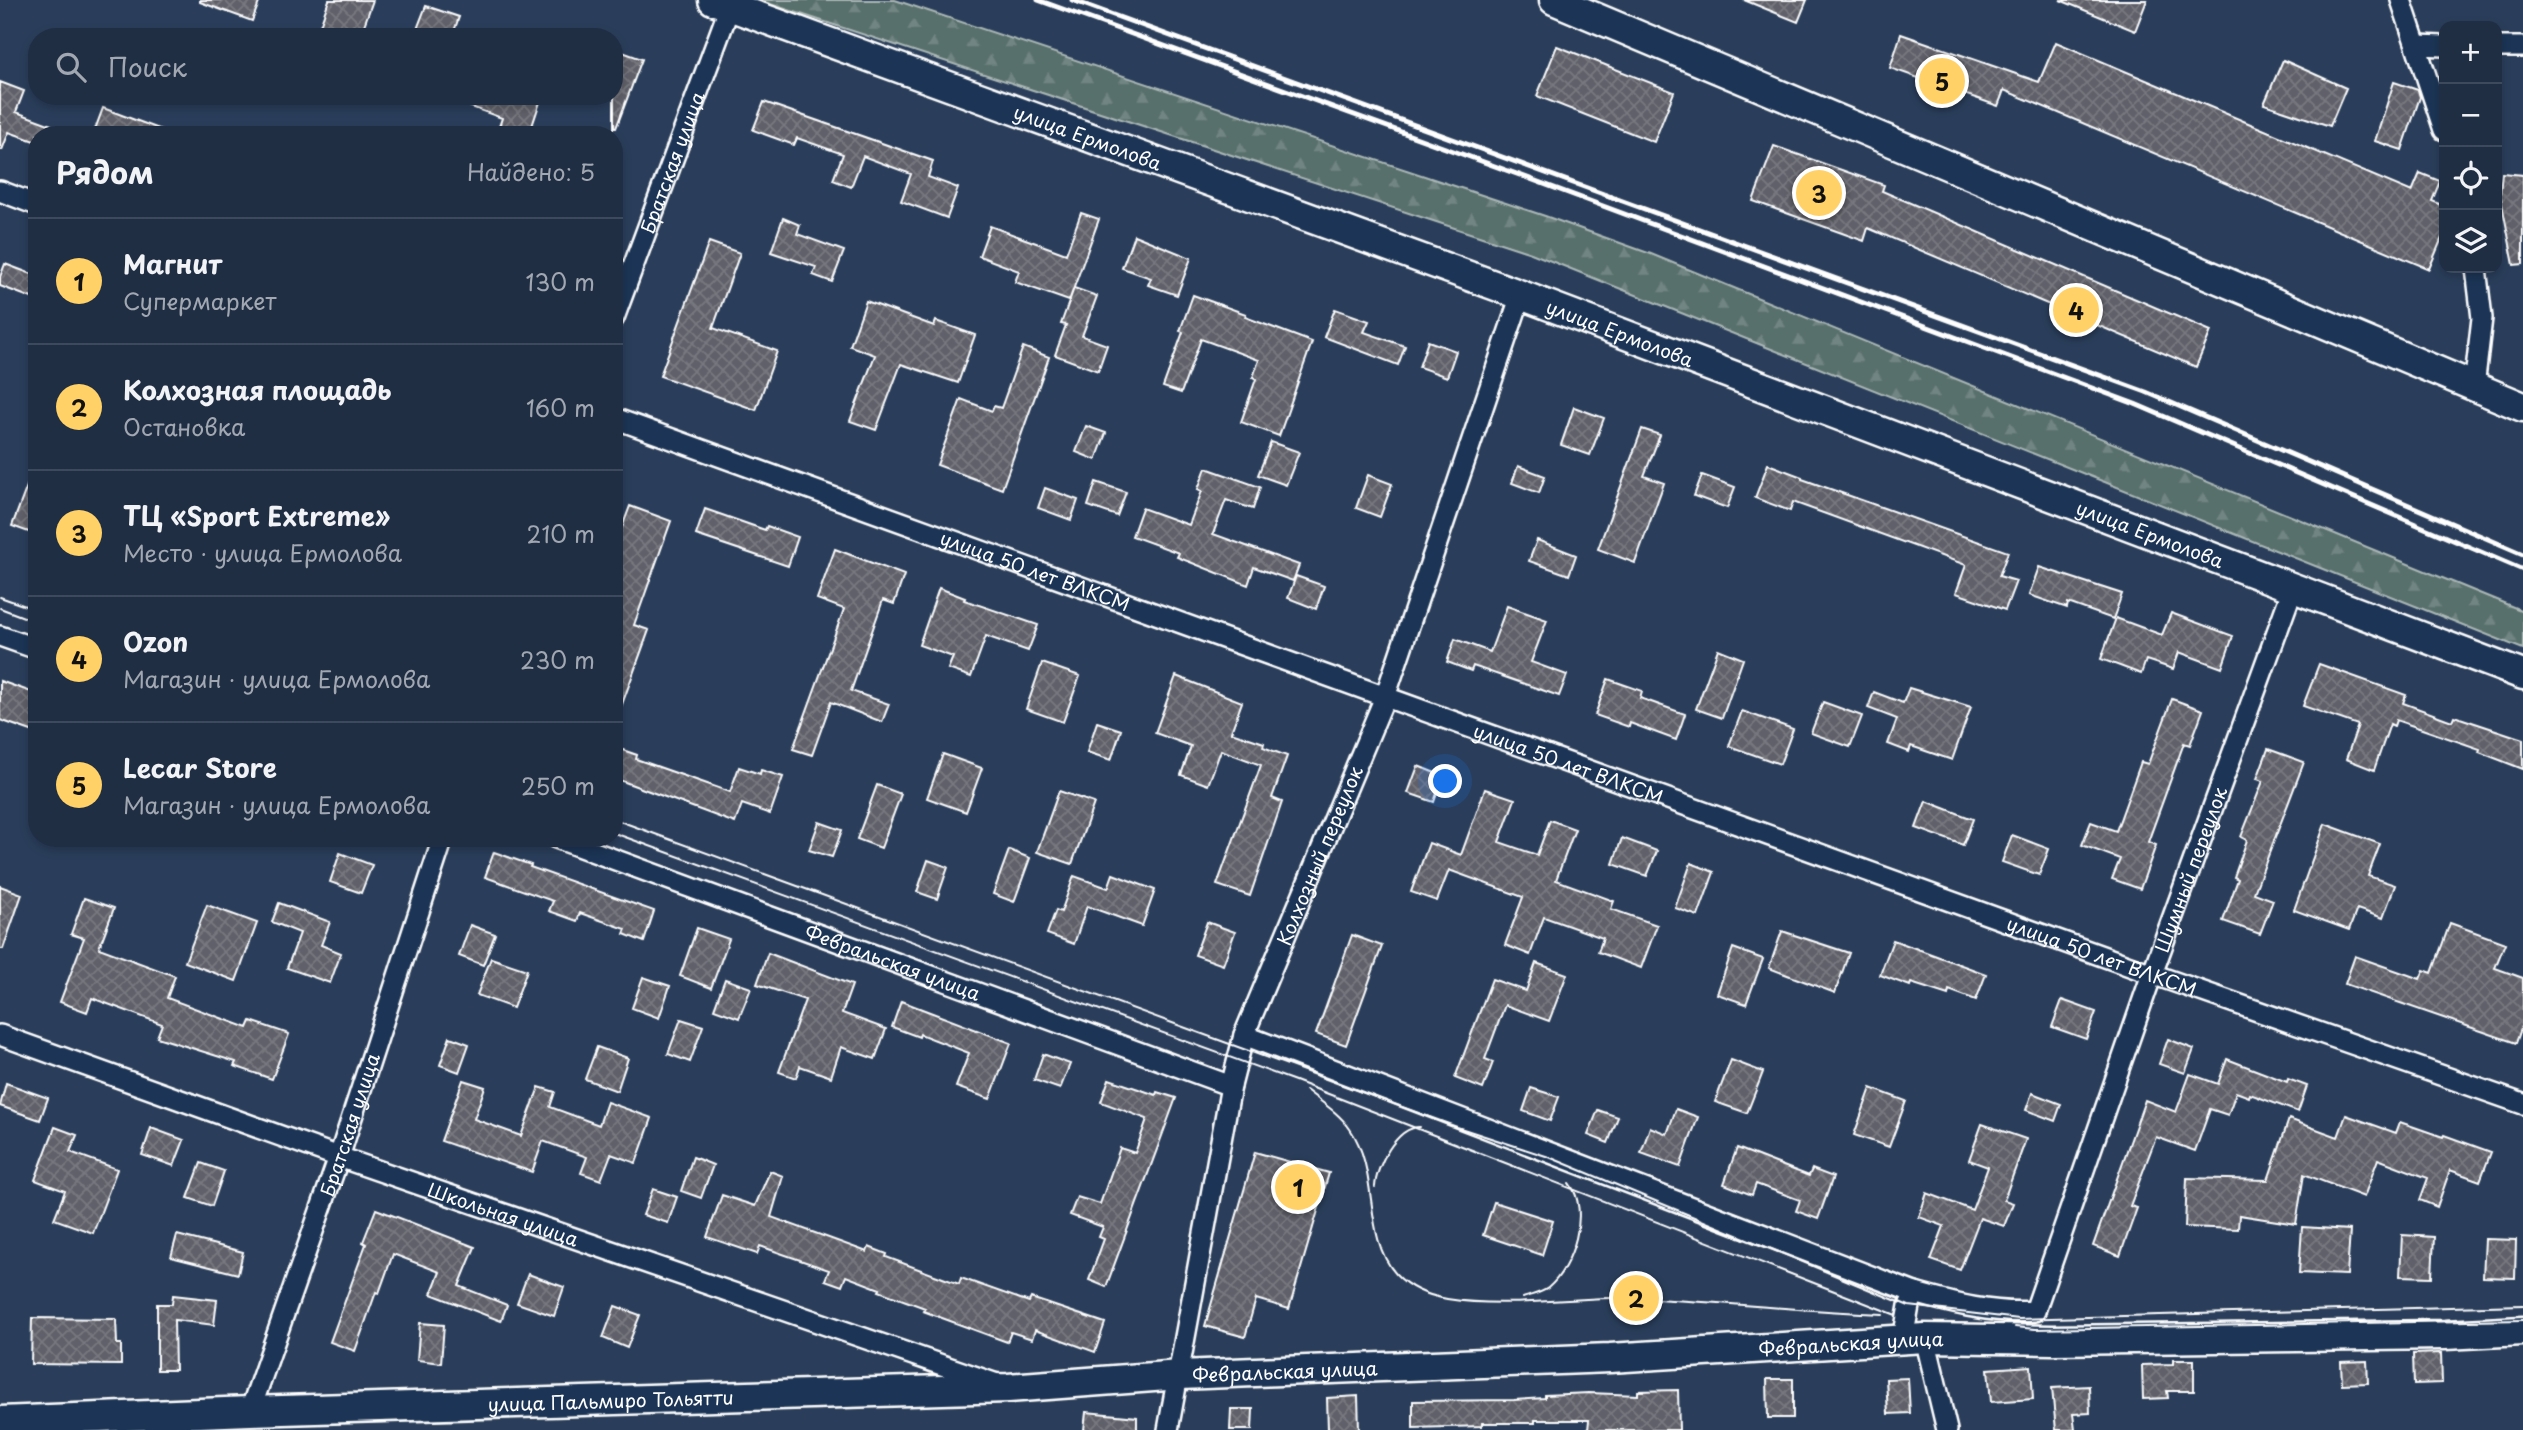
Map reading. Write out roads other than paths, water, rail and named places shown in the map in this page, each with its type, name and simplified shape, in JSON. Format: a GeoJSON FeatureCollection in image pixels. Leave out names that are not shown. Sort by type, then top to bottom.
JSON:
{"type":"FeatureCollection","features":[{"type":"Feature","properties":{"kind":"street"},"geometry":{"type":"LineString","coordinates":[[1554,0],[2523,407]]}},
{"type":"Feature","properties":{"kind":"street"},"geometry":{"type":"LineString","coordinates":[[2401,0],[2439,114]]}},
{"type":"Feature","properties":{"kind":"street","name":"улица Ермолова"},"geometry":{"type":"LineString","coordinates":[[722,3],[1521,295],[2523,675]]}},
{"type":"Feature","properties":{"kind":"street","name":"Братская улица"},"geometry":{"type":"LineString","coordinates":[[623,292],[722,3]]}},
{"type":"Feature","properties":{"kind":"street"},"geometry":{"type":"LineString","coordinates":[[2417,45],[2439,46]]}},
{"type":"Feature","properties":{"kind":"street"},"geometry":{"type":"LineString","coordinates":[[2502,47],[2523,47]]}},
{"type":"Feature","properties":{"kind":"street"},"geometry":{"type":"LineString","coordinates":[[0,191],[28,202]]}},
{"type":"Feature","properties":{"kind":"street"},"geometry":{"type":"LineString","coordinates":[[2474,387],[2482,318],[2477,273]]}},
{"type":"Feature","properties":{"kind":"street","name":"Колхозный переулок"},"geometry":{"type":"LineString","coordinates":[[1168,1430],[1231,1086],[1244,1035],[1385,697],[1521,295]]}},
{"type":"Feature","properties":{"kind":"street","name":"улица 50 лет ВЛКСМ"},"geometry":{"type":"LineString","coordinates":[[623,421],[2152,974],[2523,1104]]}},
{"type":"Feature","properties":{"kind":"street","name":"Шумный переулок"},"geometry":{"type":"LineString","coordinates":[[2035,1311],[2152,974],[2293,588]]}},
{"type":"Feature","properties":{"kind":"street"},"geometry":{"type":"LineString","coordinates":[[0,636],[28,646]]}},
{"type":"Feature","properties":{"kind":"street","name":"Братская улица"},"geometry":{"type":"LineString","coordinates":[[250,1410],[338,1157],[440,847]]}},
{"type":"Feature","properties":{"kind":"street","name":"Февральская улица"},"geometry":{"type":"LineString","coordinates":[[580,847],[1231,1086]]}},
{"type":"Feature","properties":{"kind":"street","name":"Школьная улица"},"geometry":{"type":"LineString","coordinates":[[0,1035],[338,1157],[1008,1388]]}},
{"type":"Feature","properties":{"kind":"street","name":"Февральская улица"},"geometry":{"type":"LineString","coordinates":[[1244,1035],[1915,1293],[1954,1304],[2012,1313],[2035,1311]]}},
{"type":"Feature","properties":{"kind":"street"},"geometry":{"type":"LineString","coordinates":[[1915,1293],[1909,1306],[1914,1338],[1947,1430]]}},
{"type":"Feature","properties":{"kind":"street","name":"Февральская улица"},"geometry":{"type":"LineString","coordinates":[[1180,1375],[1609,1359],[1914,1338],[2052,1340],[2445,1335],[2523,1331]]}},
{"type":"Feature","properties":{"kind":"street","name":"улица Пальмиро Тольятти"},"geometry":{"type":"LineString","coordinates":[[0,1421],[250,1410],[1008,1388],[1180,1375]]}},
{"type":"Feature","properties":{"kind":"tram line"},"geometry":{"type":"LineString","coordinates":[[0,597],[28,607]]}},
{"type":"Feature","properties":{"kind":"tram line"},"geometry":{"type":"LineString","coordinates":[[0,608],[28,619]]}},
{"type":"Feature","properties":{"kind":"tram line"},"geometry":{"type":"LineString","coordinates":[[623,822],[1457,1127],[1549,1157],[1909,1306],[2019,1319],[2523,1305]]}},
{"type":"Feature","properties":{"kind":"tram line"},"geometry":{"type":"LineString","coordinates":[[623,836],[1295,1081],[1896,1315]]}},
{"type":"Feature","properties":{"kind":"tram line"},"geometry":{"type":"LineString","coordinates":[[1306,1090],[1350,1129],[1365,1164],[1374,1222],[1385,1259],[1401,1279],[1426,1293],[1471,1302],[1519,1303],[1639,1298],[1883,1314]]}},
{"type":"Feature","properties":{"kind":"tram line"},"geometry":{"type":"LineString","coordinates":[[1375,1187],[1383,1159],[1395,1141],[1411,1129],[1420,1127]]}},
{"type":"Feature","properties":{"kind":"tram line"},"geometry":{"type":"LineString","coordinates":[[1523,1298],[1548,1288],[1565,1267],[1571,1253],[1579,1223],[1579,1208],[1569,1183]]}},
{"type":"Feature","properties":{"kind":"tram line"},"geometry":{"type":"LineString","coordinates":[[2015,1327],[2035,1329],[2523,1320]]}},
{"type":"Feature","properties":{"kind":"railway"},"geometry":{"type":"LineString","coordinates":[[1038,0],[1525,177],[2135,404],[2523,570]]}},
{"type":"Feature","properties":{"kind":"railway"},"geometry":{"type":"LineString","coordinates":[[1072,0],[2146,392],[2523,554]]}},
{"type":"Feature","properties":{"kind":"place","name":"Lecar Store"},"geometry":{"type":"Point","coordinates":[1942,81]}},
{"type":"Feature","properties":{"kind":"place","name":"ТЦ «Sport Extreme»"},"geometry":{"type":"Point","coordinates":[1819,193]}},
{"type":"Feature","properties":{"kind":"place","name":"Ozon"},"geometry":{"type":"Point","coordinates":[2076,310]}},
{"type":"Feature","properties":{"kind":"place","name":"Магнит"},"geometry":{"type":"Point","coordinates":[1298,1187]}},
{"type":"Feature","properties":{"kind":"place","name":"Колхозная площадь"},"geometry":{"type":"Point","coordinates":[1636,1298]}}]}
